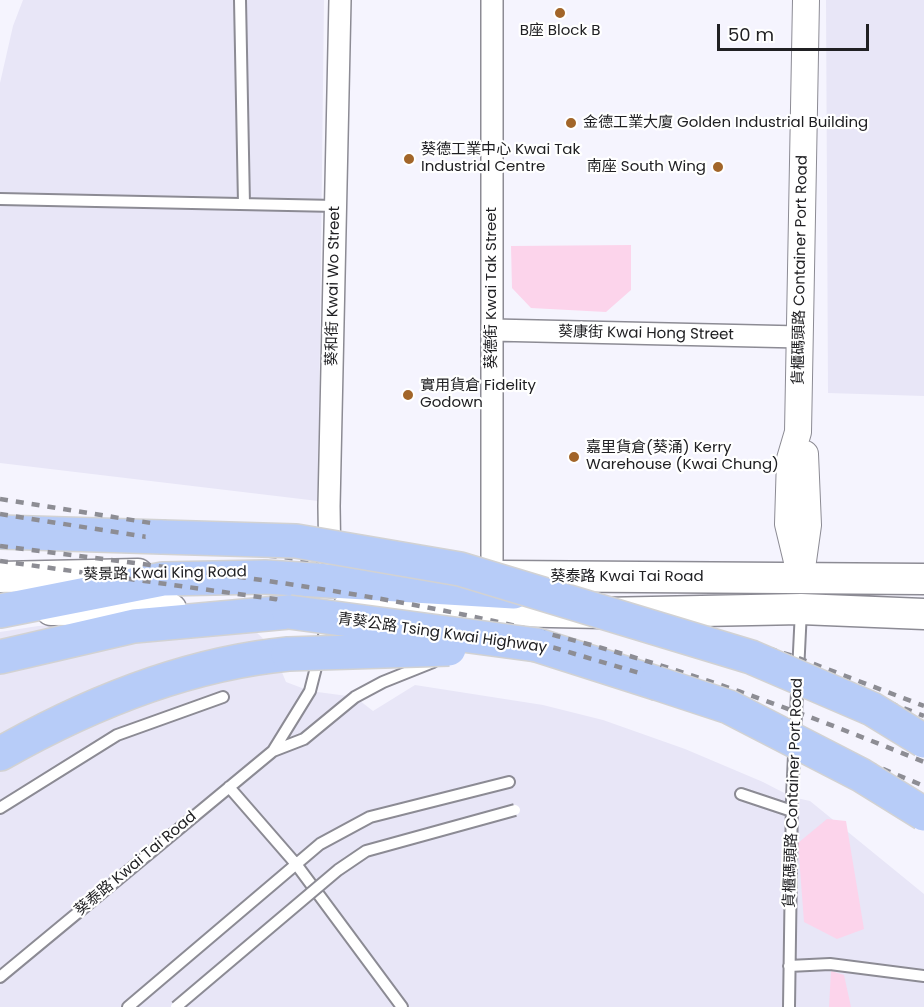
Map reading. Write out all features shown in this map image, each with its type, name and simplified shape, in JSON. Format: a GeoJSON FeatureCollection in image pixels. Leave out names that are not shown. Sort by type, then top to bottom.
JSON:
{"type":"FeatureCollection","features":[{"type":"Feature","properties":{"kind":"highway"},"geometry":{"type":"LineString","coordinates":[[0,532],[296,541],[460,568],[541,623]]}},
{"type":"Feature","properties":{"kind":"highway","name":"青葵公路 Tsing Kwai Highway"},"geometry":{"type":"LineString","coordinates":[[5,612],[163,579],[265,577],[751,657],[872,709],[924,741]]}},
{"type":"Feature","properties":{"kind":"highway","name":"青葵公路 Tsing Kwai Highway"},"geometry":{"type":"LineString","coordinates":[[0,657],[134,626],[262,613],[289,612],[541,623],[729,707],[861,775],[924,814]]}},
{"type":"Feature","properties":{"kind":"highway"},"geometry":{"type":"LineString","coordinates":[[0,754],[59,722],[151,686],[214,666],[288,654],[541,623]]}},
{"type":"Feature","properties":{"kind":"main road","name":"葵泰路 Kwai Tai Road"},"geometry":{"type":"LineString","coordinates":[[330,571],[492,576],[924,579]]}},
{"type":"Feature","properties":{"kind":"main road","name":"葵景路 Kwai King Road"},"geometry":{"type":"LineString","coordinates":[[0,577],[330,571]]}},
{"type":"Feature","properties":{"kind":"main road","name":"葵泰路 Kwai Tai Road"},"geometry":{"type":"LineString","coordinates":[[331,608],[602,613],[801,609],[924,614]]}},
{"type":"Feature","properties":{"kind":"main road"},"geometry":{"type":"LineString","coordinates":[[5,612],[331,608]]}},
{"type":"Feature","properties":{"kind":"street","name":"葵和街 Kwai Wo Street"},"geometry":{"type":"LineString","coordinates":[[330,571],[329,506],[340,0]]}},
{"type":"Feature","properties":{"kind":"street","name":"葵德街 Kwai Tak Street"},"geometry":{"type":"LineString","coordinates":[[492,0],[492,576]]}},
{"type":"Feature","properties":{"kind":"street","name":"貨櫃碼頭路 Container Port Road"},"geometry":{"type":"LineString","coordinates":[[801,609],[801,579],[788,524],[790,459],[798,432],[806,0]]}},
{"type":"Feature","properties":{"kind":"street","name":"葵康街 Kwai Hong Street"},"geometry":{"type":"LineString","coordinates":[[493,330],[800,337]]}},
{"type":"Feature","properties":{"kind":"lane"},"geometry":{"type":"LineString","coordinates":[[240,0],[244,204]]}},
{"type":"Feature","properties":{"kind":"lane"},"geometry":{"type":"LineString","coordinates":[[0,199],[336,206]]}},
{"type":"Feature","properties":{"kind":"lane","name":"葵泰路 Kwai Tai Road"},"geometry":{"type":"LineString","coordinates":[[273,751],[310,691],[331,608]]}},
{"type":"Feature","properties":{"kind":"lane","name":"貨櫃碼頭路 Container Port Road"},"geometry":{"type":"LineString","coordinates":[[789,1007],[792,811],[801,609]]}},
{"type":"Feature","properties":{"kind":"lane","name":"葵泰路 Kwai Tai Road"},"geometry":{"type":"LineString","coordinates":[[0,977],[273,751],[304,739],[355,697],[383,682],[541,623],[602,613]]}},
{"type":"Feature","properties":{"kind":"lane"},"geometry":{"type":"LineString","coordinates":[[0,808],[117,735],[223,697]]}},
{"type":"Feature","properties":{"kind":"lane"},"geometry":{"type":"LineString","coordinates":[[128,1007],[320,844],[370,817],[508,782]]}},
{"type":"Feature","properties":{"kind":"lane"},"geometry":{"type":"LineString","coordinates":[[229,787],[296,864],[402,1007]]}},
{"type":"Feature","properties":{"kind":"lane"},"geometry":{"type":"LineString","coordinates":[[741,794],[792,811]]}},
{"type":"Feature","properties":{"kind":"lane"},"geometry":{"type":"LineString","coordinates":[[176,1007],[338,870],[366,851],[515,810]]}},
{"type":"Feature","properties":{"kind":"lane"},"geometry":{"type":"LineString","coordinates":[[789,966],[830,964],[924,976]]}},
{"type":"Feature","properties":{"kind":"shaded area"},"geometry":{"type":"Polygon","coordinates":[[[23,0],[324,0],[318,501],[0,463],[0,83],[13,26],[23,0]]]}},
{"type":"Feature","properties":{"kind":"shaded area"},"geometry":{"type":"Polygon","coordinates":[[[826,0],[924,0],[924,396],[828,393],[826,0]]]}},
{"type":"Feature","properties":{"kind":"shaded area"},"geometry":{"type":"Polygon","coordinates":[[[631,245],[631,290],[606,312],[531,308],[512,288],[511,246],[631,245]]]}},
{"type":"Feature","properties":{"kind":"shaded area"},"geometry":{"type":"Polygon","coordinates":[[[128,622],[254,630],[271,646],[286,682],[310,691],[355,697],[373,711],[415,685],[543,705],[603,720],[685,749],[763,782],[792,797],[810,801],[924,894],[924,1007],[0,1007],[0,632],[38,626],[128,622]]]}},
{"type":"Feature","properties":{"kind":"shaded area"},"geometry":{"type":"Polygon","coordinates":[[[827,819],[846,821],[864,929],[837,939],[804,922],[798,843],[827,819]]]}},
{"type":"Feature","properties":{"kind":"shaded area"},"geometry":{"type":"Polygon","coordinates":[[[831,971],[844,975],[851,1007],[829,1007],[831,971]]]}},
{"type":"Feature","properties":{"kind":"railway"},"geometry":{"type":"LineString","coordinates":[[0,499],[264,541],[489,573],[640,609],[793,656],[924,706]]}},
{"type":"Feature","properties":{"kind":"railway"},"geometry":{"type":"LineString","coordinates":[[0,514],[262,555],[379,567],[489,583],[638,621],[791,665],[924,716]]}},
{"type":"Feature","properties":{"kind":"railway"},"geometry":{"type":"LineString","coordinates":[[0,546],[350,594],[419,606],[557,636],[697,677],[834,726],[924,762]]}},
{"type":"Feature","properties":{"kind":"railway"},"geometry":{"type":"LineString","coordinates":[[0,561],[440,622],[555,648],[683,686],[924,786]]}},
{"type":"Feature","properties":{"kind":"place","name":"B座 Block B"},"geometry":{"type":"Point","coordinates":[560,13]}},
{"type":"Feature","properties":{"kind":"place","name":"金德工業大廈 Golden Industrial Building"},"geometry":{"type":"Point","coordinates":[571,123]}},
{"type":"Feature","properties":{"kind":"place","name":"葵德工業中心 Kwai Tak Industrial Centre"},"geometry":{"type":"Point","coordinates":[409,159]}},
{"type":"Feature","properties":{"kind":"place","name":"南座 South Wing"},"geometry":{"type":"Point","coordinates":[718,167]}},
{"type":"Feature","properties":{"kind":"place","name":"實用貨倉 Fidelity Godown"},"geometry":{"type":"Point","coordinates":[408,395]}},
{"type":"Feature","properties":{"kind":"place","name":"嘉里貨倉(葵涌) Kerry Warehouse (Kwai Chung)"},"geometry":{"type":"Point","coordinates":[574,457]}}]}
